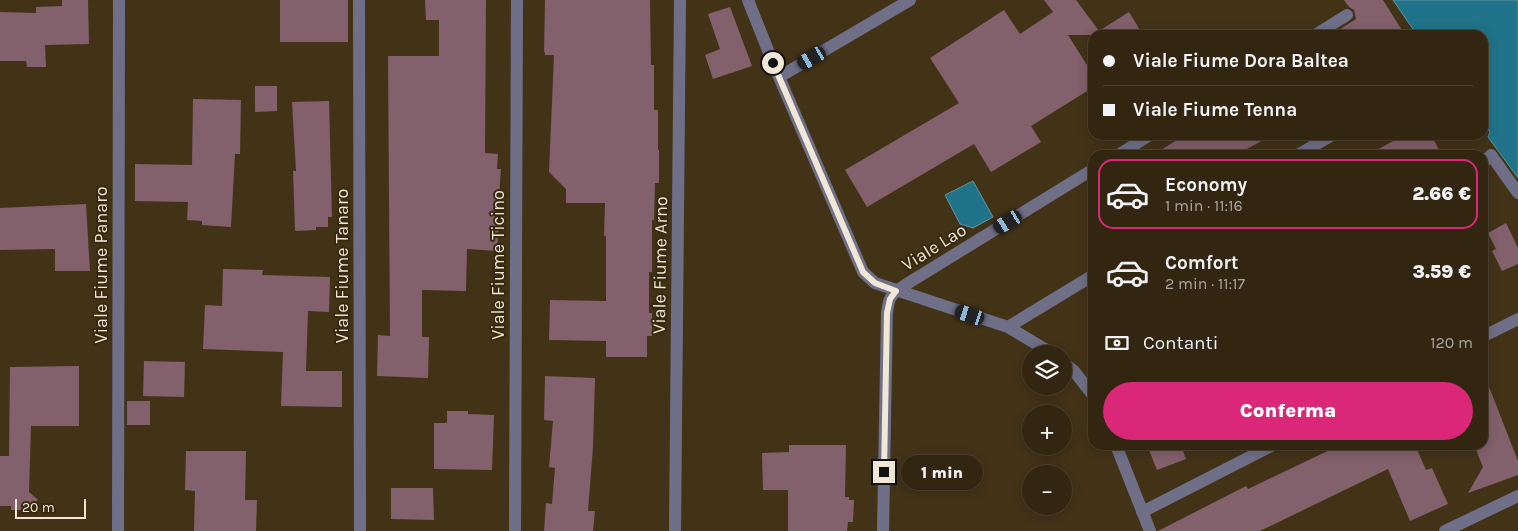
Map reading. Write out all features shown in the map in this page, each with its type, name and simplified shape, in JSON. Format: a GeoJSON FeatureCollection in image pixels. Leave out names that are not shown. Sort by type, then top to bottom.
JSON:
{"type":"FeatureCollection","features":[{"type":"Feature","properties":{"kind":"street","name":"Viale Fiume Panaro"},"geometry":{"type":"LineString","coordinates":[[118,531],[119,0]]}},
{"type":"Feature","properties":{"kind":"street","name":"Viale Fiume Tanaro"},"geometry":{"type":"LineString","coordinates":[[359,0],[360,531]]}},
{"type":"Feature","properties":{"kind":"street","name":"Viale Fiume Ticino"},"geometry":{"type":"LineString","coordinates":[[514,531],[517,0]]}},
{"type":"Feature","properties":{"kind":"street","name":"Viale Fiume Arno"},"geometry":{"type":"LineString","coordinates":[[675,531],[680,0]]}},
{"type":"Feature","properties":{"kind":"street"},"geometry":{"type":"LineString","coordinates":[[748,0],[863,272],[875,283],[1008,327],[1038,345]]}},
{"type":"Feature","properties":{"kind":"street"},"geometry":{"type":"LineString","coordinates":[[779,77],[910,0]]}},
{"type":"Feature","properties":{"kind":"street"},"geometry":{"type":"LineString","coordinates":[[1323,30],[1347,15]]}},
{"type":"Feature","properties":{"kind":"street"},"geometry":{"type":"LineString","coordinates":[[1126,150],[1142,140]]}},
{"type":"Feature","properties":{"kind":"street"},"geometry":{"type":"LineString","coordinates":[[1306,150],[1324,140]]}},
{"type":"Feature","properties":{"kind":"street"},"geometry":{"type":"LineString","coordinates":[[1488,157],[1491,154],[1518,193]]}},
{"type":"Feature","properties":{"kind":"street","name":"Viale Lao"},"geometry":{"type":"LineString","coordinates":[[896,291],[1088,172]]}},
{"type":"Feature","properties":{"kind":"street"},"geometry":{"type":"LineString","coordinates":[[1008,327],[1088,278]]}},
{"type":"Feature","properties":{"kind":"street"},"geometry":{"type":"LineString","coordinates":[[884,531],[887,313],[890,299],[896,291]]}},
{"type":"Feature","properties":{"kind":"street"},"geometry":{"type":"LineString","coordinates":[[1488,334],[1518,319]]}},
{"type":"Feature","properties":{"kind":"street"},"geometry":{"type":"LineString","coordinates":[[1072,369],[1088,389]]}},
{"type":"Feature","properties":{"kind":"street"},"geometry":{"type":"LineString","coordinates":[[1118,450],[1150,531]]}},
{"type":"Feature","properties":{"kind":"street"},"geometry":{"type":"LineString","coordinates":[[1142,512],[1263,450]]}},
{"type":"Feature","properties":{"kind":"street"},"geometry":{"type":"LineString","coordinates":[[1445,531],[1518,496]]}},
{"type":"Feature","properties":{"kind":"water"},"geometry":{"type":"Polygon","coordinates":[[[1393,0],[1518,0],[1518,178],[1488,137],[1490,132],[1488,129],[1488,30],[1414,30],[1393,0]]]}},
{"type":"Feature","properties":{"kind":"water"},"geometry":{"type":"Polygon","coordinates":[[[973,181],[993,217],[973,228],[960,224],[945,195],[973,181]]]}},
{"type":"Feature","properties":{"kind":"building"},"geometry":{"type":"Polygon","coordinates":[[[62,0],[88,0],[89,44],[45,45],[46,67],[27,67],[26,61],[0,61],[0,12],[36,13],[36,7],[62,6],[62,0]]]}},
{"type":"Feature","properties":{"kind":"building"},"geometry":{"type":"Polygon","coordinates":[[[280,0],[348,0],[348,42],[280,42],[280,0]]]}},
{"type":"Feature","properties":{"kind":"building"},"geometry":{"type":"Polygon","coordinates":[[[425,0],[486,0],[485,153],[498,154],[497,169],[501,169],[497,251],[467,249],[466,291],[422,290],[422,337],[429,337],[428,378],[377,376],[378,335],[390,336],[388,56],[439,56],[439,20],[426,20],[425,0]]]}},
{"type":"Feature","properties":{"kind":"building"},"geometry":{"type":"Polygon","coordinates":[[[545,0],[650,0],[651,65],[654,65],[654,110],[658,110],[659,183],[655,183],[654,220],[652,220],[652,272],[649,272],[649,313],[652,313],[652,336],[647,336],[647,357],[606,357],[606,341],[549,340],[550,300],[606,301],[606,236],[604,236],[605,203],[566,203],[566,189],[549,172],[554,55],[545,55],[544,52],[545,0]]]}},
{"type":"Feature","properties":{"kind":"building"},"geometry":{"type":"Polygon","coordinates":[[[1044,0],[1076,0],[1098,30],[1088,30],[1088,35],[1068,35],[1088,67],[1088,90],[1031,126],[1041,142],[991,172],[974,144],[867,207],[845,170],[959,103],[930,58],[1004,10],[1020,34],[1053,12],[1044,0]]]}},
{"type":"Feature","properties":{"kind":"building"},"geometry":{"type":"Polygon","coordinates":[[[1344,0],[1383,0],[1402,30],[1339,30],[1356,19],[1354,10],[1344,0]]]}},
{"type":"Feature","properties":{"kind":"building"},"geometry":{"type":"Polygon","coordinates":[[[730,7],[752,66],[713,79],[705,55],[720,49],[708,14],[730,7]]]}},
{"type":"Feature","properties":{"kind":"building"},"geometry":{"type":"Polygon","coordinates":[[[1129,12],[1140,30],[1101,30],[1129,12]]]}},
{"type":"Feature","properties":{"kind":"building"},"geometry":{"type":"Polygon","coordinates":[[[255,86],[277,86],[277,111],[255,112],[255,86]]]}},
{"type":"Feature","properties":{"kind":"building"},"geometry":{"type":"Polygon","coordinates":[[[193,99],[241,100],[240,154],[235,154],[231,227],[202,225],[202,221],[187,220],[188,202],[135,201],[135,164],[192,165],[193,99]]]}},
{"type":"Feature","properties":{"kind":"building"},"geometry":{"type":"Polygon","coordinates":[[[329,101],[332,217],[328,217],[328,227],[316,227],[316,230],[295,231],[293,171],[296,171],[292,102],[329,101]]]}},
{"type":"Feature","properties":{"kind":"building"},"geometry":{"type":"Polygon","coordinates":[[[1177,140],[1263,140],[1245,150],[1161,150],[1177,140]]]}},
{"type":"Feature","properties":{"kind":"building"},"geometry":{"type":"Polygon","coordinates":[[[1395,140],[1434,140],[1439,150],[1377,150],[1395,140]]]}},
{"type":"Feature","properties":{"kind":"building"},"geometry":{"type":"Polygon","coordinates":[[[86,204],[90,271],[55,271],[55,249],[0,250],[0,208],[86,204]]]}},
{"type":"Feature","properties":{"kind":"building"},"geometry":{"type":"Polygon","coordinates":[[[1506,223],[1518,248],[1518,264],[1502,271],[1492,251],[1496,249],[1488,233],[1506,223]]]}},
{"type":"Feature","properties":{"kind":"building"},"geometry":{"type":"Polygon","coordinates":[[[223,269],[263,270],[262,275],[330,277],[329,312],[308,311],[306,371],[342,371],[342,407],[281,406],[283,352],[203,349],[205,305],[222,306],[223,269]]]}},
{"type":"Feature","properties":{"kind":"building"},"geometry":{"type":"Polygon","coordinates":[[[144,361],[185,362],[184,397],[143,396],[144,361]]]}},
{"type":"Feature","properties":{"kind":"building"},"geometry":{"type":"Polygon","coordinates":[[[79,366],[79,426],[31,426],[29,492],[38,500],[27,510],[11,510],[11,506],[0,506],[0,456],[9,456],[10,367],[79,366]]]}},
{"type":"Feature","properties":{"kind":"building"},"geometry":{"type":"Polygon","coordinates":[[[545,376],[595,378],[593,447],[588,511],[595,511],[593,531],[544,531],[546,503],[552,504],[555,468],[549,467],[553,421],[544,420],[545,376]]]}},
{"type":"Feature","properties":{"kind":"building"},"geometry":{"type":"Polygon","coordinates":[[[1488,384],[1518,461],[1518,475],[1468,493],[1483,467],[1476,450],[1488,450],[1488,384]]]}},
{"type":"Feature","properties":{"kind":"building"},"geometry":{"type":"Polygon","coordinates":[[[127,401],[150,401],[150,425],[127,425],[127,401]]]}},
{"type":"Feature","properties":{"kind":"building"},"geometry":{"type":"Polygon","coordinates":[[[447,411],[468,411],[468,414],[494,415],[492,470],[434,469],[434,423],[447,423],[447,411]]]}},
{"type":"Feature","properties":{"kind":"building"},"geometry":{"type":"Polygon","coordinates":[[[789,445],[846,445],[845,497],[849,497],[849,500],[854,500],[853,522],[848,522],[847,531],[788,531],[788,490],[763,490],[762,453],[789,452],[789,445]]]}},
{"type":"Feature","properties":{"kind":"building"},"geometry":{"type":"Polygon","coordinates":[[[1149,450],[1183,450],[1186,459],[1157,470],[1149,450]]]}},
{"type":"Feature","properties":{"kind":"building"},"geometry":{"type":"Polygon","coordinates":[[[1330,450],[1417,450],[1426,470],[1432,468],[1448,504],[1410,521],[1388,469],[1260,531],[1158,531],[1246,486],[1248,489],[1330,450]]]}},
{"type":"Feature","properties":{"kind":"building"},"geometry":{"type":"Polygon","coordinates":[[[186,451],[246,451],[245,500],[257,500],[256,531],[194,531],[195,491],[185,490],[186,451]]]}},
{"type":"Feature","properties":{"kind":"building"},"geometry":{"type":"Polygon","coordinates":[[[391,488],[433,488],[434,520],[391,519],[391,488]]]}},
{"type":"Feature","properties":{"kind":"route"},"geometry":{"type":"LineString","coordinates":[[773,63],[863,272],[875,283],[896,291],[890,299],[887,313],[884,472]]}}]}
